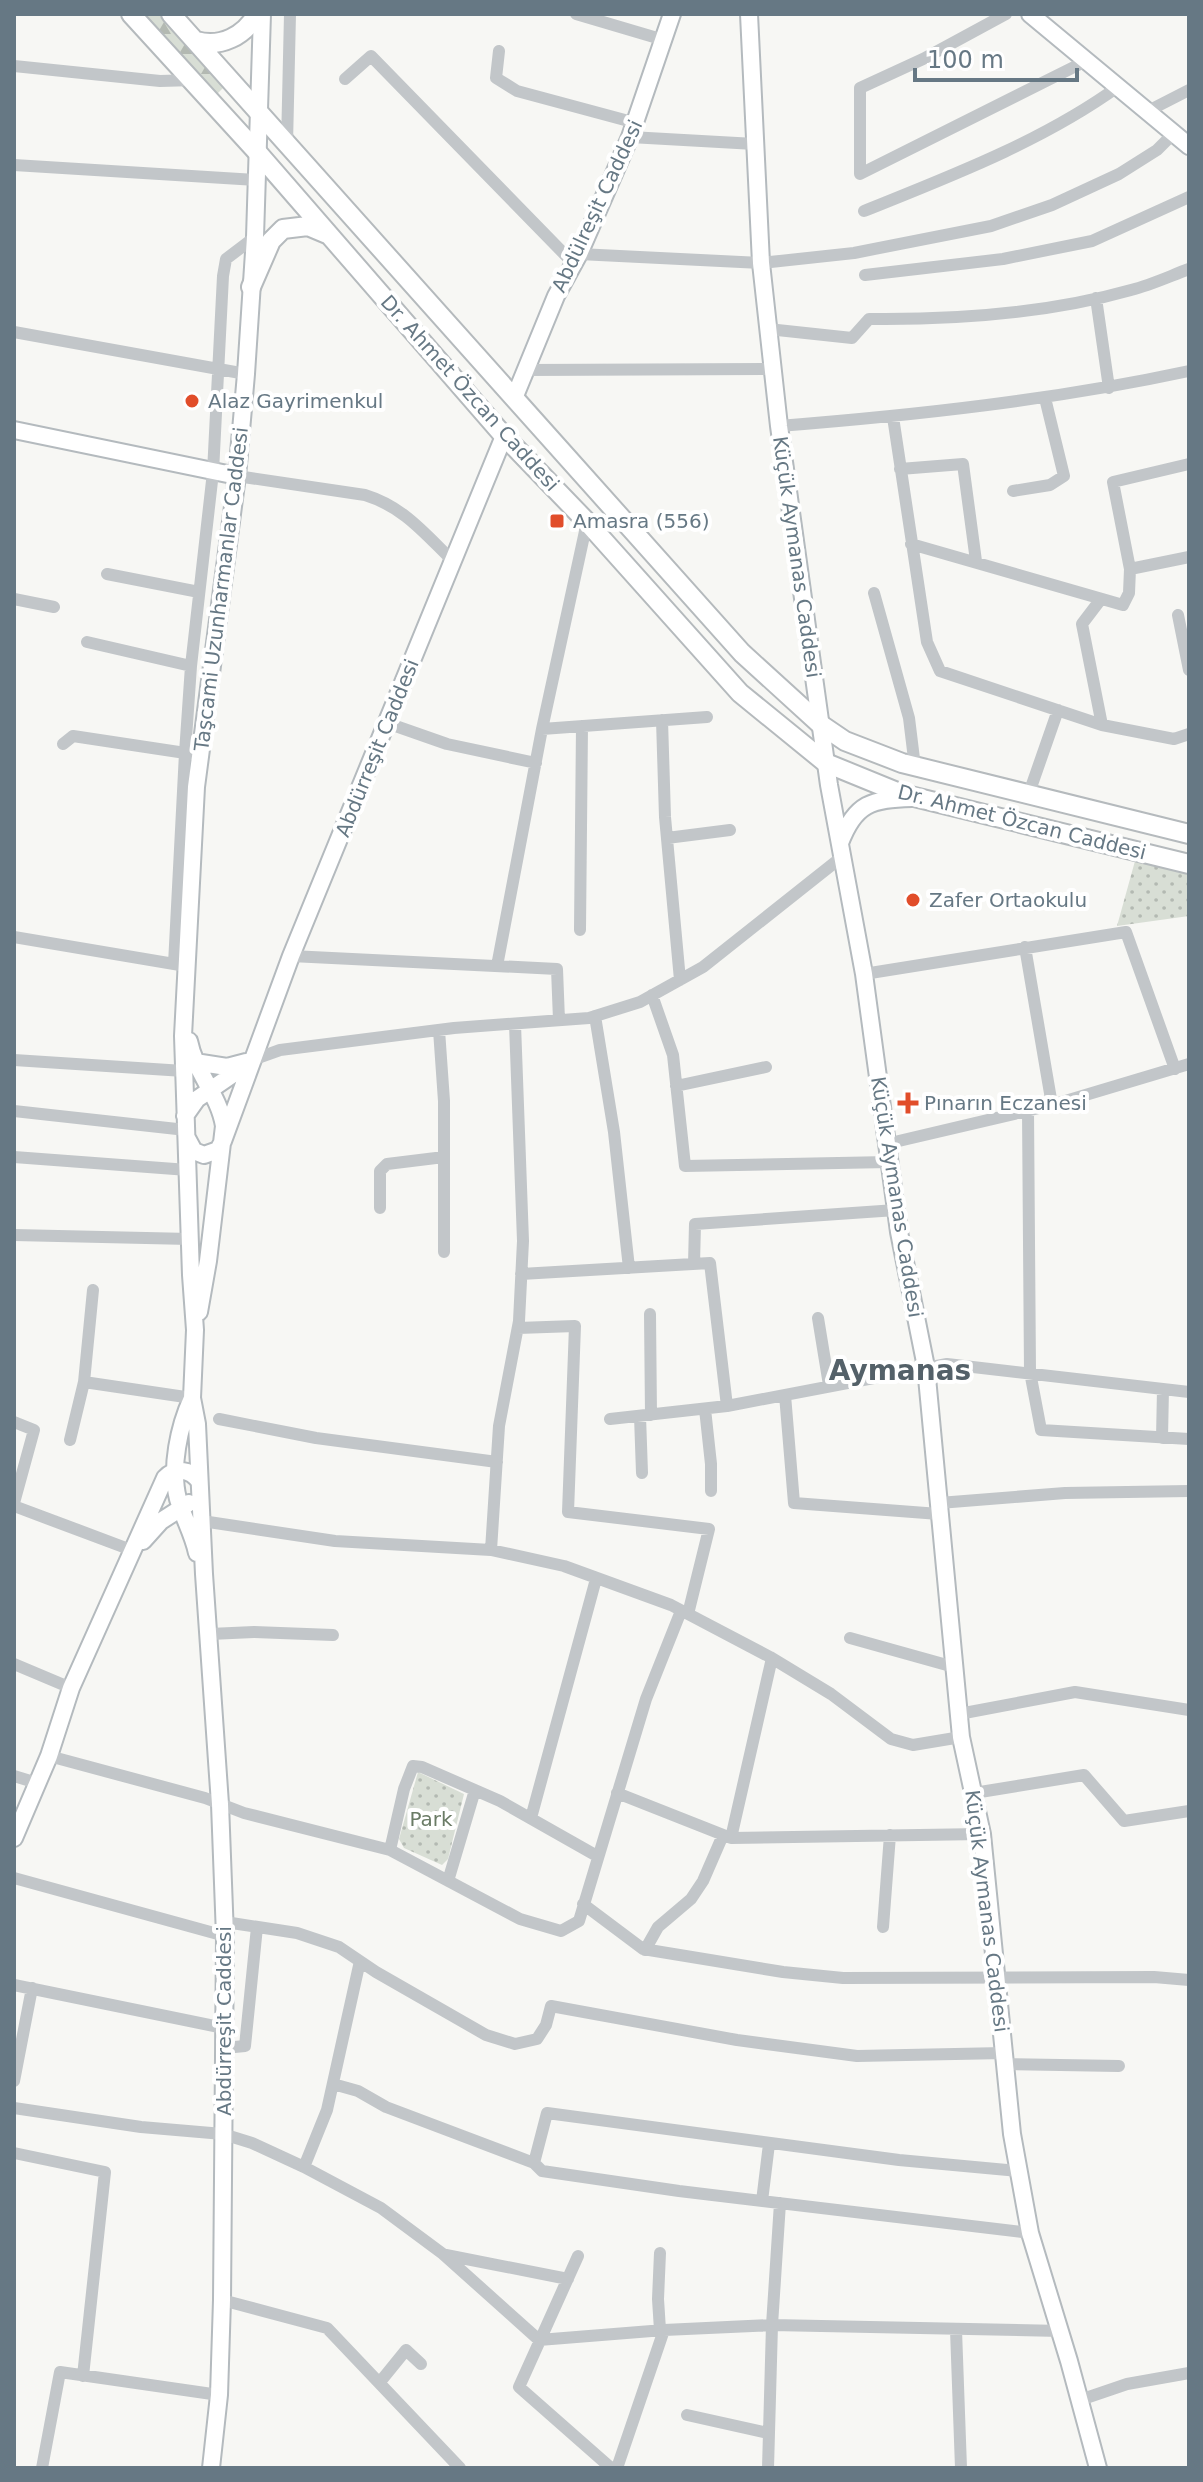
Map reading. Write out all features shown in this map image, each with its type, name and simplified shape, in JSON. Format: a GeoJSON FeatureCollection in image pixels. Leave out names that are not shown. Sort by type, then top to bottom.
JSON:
{"type":"FeatureCollection","features":[{"type":"Feature","properties":{"kind":"main road","name":"Dr. Ahmet Özcan Caddesi"},"geometry":{"type":"LineString","coordinates":[[131,14],[194,80],[332,236],[504,436],[587,522],[740,693],[826,763],[918,798],[1189,864]]}},
{"type":"Feature","properties":{"kind":"main road","name":"Dr. Ahmet Özcan Caddesi"},"geometry":{"type":"LineString","coordinates":[[171,14],[742,653],[820,724],[845,741],[915,767],[1189,834]]}},
{"type":"Feature","properties":{"kind":"main road"},"geometry":{"type":"LineString","coordinates":[[196,41],[216,43],[228,40],[259,14]]}},
{"type":"Feature","properties":{"kind":"main road"},"geometry":{"type":"LineString","coordinates":[[251,287],[271,241],[283,229],[308,226],[332,236]]}},
{"type":"Feature","properties":{"kind":"street","name":"Taşcami Uzunharmanlar Caddesi"},"geometry":{"type":"LineString","coordinates":[[186,1128],[189,1067],[181,965],[195,802],[192,754],[237,476],[255,237],[260,110],[259,14]]}},
{"type":"Feature","properties":{"kind":"street"},"geometry":{"type":"LineString","coordinates":[[287,144],[290,14]]}},
{"type":"Feature","properties":{"kind":"street"},"geometry":{"type":"LineString","coordinates":[[576,14],[664,40]]}},
{"type":"Feature","properties":{"kind":"street","name":"Abdülreşit Caddesi"},"geometry":{"type":"LineString","coordinates":[[515,396],[556,296],[577,259],[633,130],[672,14]]}},
{"type":"Feature","properties":{"kind":"street","name":"Küçük Aymanas Caddesi"},"geometry":{"type":"LineString","coordinates":[[749,14],[761,263],[779,426],[826,763],[864,974],[896,1210],[926,1367],[961,1737],[982,1834],[1012,2134],[1030,2233],[1061,2331],[1098,2468]]}},
{"type":"Feature","properties":{"kind":"street"},"geometry":{"type":"LineString","coordinates":[[1006,14],[923,59],[860,88],[860,174],[1088,60]]}},
{"type":"Feature","properties":{"kind":"street"},"geometry":{"type":"LineString","coordinates":[[1030,14],[1189,146]]}},
{"type":"Feature","properties":{"kind":"street"},"geometry":{"type":"LineString","coordinates":[[499,51],[496,78],[517,91],[633,130],[755,144]]}},
{"type":"Feature","properties":{"kind":"street"},"geometry":{"type":"LineString","coordinates":[[345,79],[371,56],[577,259],[761,263],[854,253],[991,226],[1052,205],[1119,174],[1157,150],[1174,133]]}},
{"type":"Feature","properties":{"kind":"street"},"geometry":{"type":"LineString","coordinates":[[14,66],[160,81],[194,80]]}},
{"type":"Feature","properties":{"kind":"street"},"geometry":{"type":"LineString","coordinates":[[864,211],[1014,146],[1093,105],[1119,86]]}},
{"type":"Feature","properties":{"kind":"street"},"geometry":{"type":"LineString","coordinates":[[1148,111],[1189,90]]}},
{"type":"Feature","properties":{"kind":"street"},"geometry":{"type":"LineString","coordinates":[[14,165],[257,180]]}},
{"type":"Feature","properties":{"kind":"street"},"geometry":{"type":"LineString","coordinates":[[865,275],[1003,259],[1092,241],[1189,197]]}},
{"type":"Feature","properties":{"kind":"street"},"geometry":{"type":"LineString","coordinates":[[63,744],[73,736],[192,754],[191,666],[213,472],[226,259],[255,237]]}},
{"type":"Feature","properties":{"kind":"street"},"geometry":{"type":"LineString","coordinates":[[768,329],[852,338],[869,319],[941,320],[1059,306],[1133,290],[1189,269]]}},
{"type":"Feature","properties":{"kind":"street"},"geometry":{"type":"LineString","coordinates":[[1096,298],[1109,388]]}},
{"type":"Feature","properties":{"kind":"street"},"geometry":{"type":"LineString","coordinates":[[14,332],[246,374]]}},
{"type":"Feature","properties":{"kind":"street"},"geometry":{"type":"LineString","coordinates":[[526,370],[773,369]]}},
{"type":"Feature","properties":{"kind":"street"},"geometry":{"type":"LineString","coordinates":[[779,426],[893,417],[1045,398],[1189,371]]}},
{"type":"Feature","properties":{"kind":"street"},"geometry":{"type":"LineString","coordinates":[[1013,491],[1050,485],[1064,476],[1045,398]]}},
{"type":"Feature","properties":{"kind":"street"},"geometry":{"type":"LineString","coordinates":[[893,417],[927,642],[940,671],[1102,725],[1174,739],[1189,734]]}},
{"type":"Feature","properties":{"kind":"street"},"geometry":{"type":"LineString","coordinates":[[14,430],[213,472],[383,500],[400,510],[453,561]]}},
{"type":"Feature","properties":{"kind":"street","name":"Abdürreşit Caddesi"},"geometry":{"type":"LineString","coordinates":[[195,1330],[206,1277],[223,1141],[291,956],[504,436]]}},
{"type":"Feature","properties":{"kind":"street"},"geometry":{"type":"LineString","coordinates":[[900,469],[963,464],[976,561]]}},
{"type":"Feature","properties":{"kind":"street"},"geometry":{"type":"LineString","coordinates":[[911,544],[1123,605],[1129,593],[1130,569],[1113,482],[1189,464]]}},
{"type":"Feature","properties":{"kind":"street"},"geometry":{"type":"LineString","coordinates":[[497,966],[542,729],[587,522]]}},
{"type":"Feature","properties":{"kind":"street"},"geometry":{"type":"LineString","coordinates":[[1130,569],[1189,557]]}},
{"type":"Feature","properties":{"kind":"street"},"geometry":{"type":"LineString","coordinates":[[107,574],[199,592]]}},
{"type":"Feature","properties":{"kind":"street"},"geometry":{"type":"LineString","coordinates":[[874,593],[909,718],[915,767]]}},
{"type":"Feature","properties":{"kind":"street"},"geometry":{"type":"LineString","coordinates":[[14,599],[54,607]]}},
{"type":"Feature","properties":{"kind":"street"},"geometry":{"type":"LineString","coordinates":[[1101,599],[1082,624],[1102,725]]}},
{"type":"Feature","properties":{"kind":"street"},"geometry":{"type":"LineString","coordinates":[[1178,615],[1189,670]]}},
{"type":"Feature","properties":{"kind":"street"},"geometry":{"type":"LineString","coordinates":[[87,642],[191,666]]}},
{"type":"Feature","properties":{"kind":"street"},"geometry":{"type":"LineString","coordinates":[[1028,796],[1058,710]]}},
{"type":"Feature","properties":{"kind":"street"},"geometry":{"type":"LineString","coordinates":[[542,729],[707,717]]}},
{"type":"Feature","properties":{"kind":"street"},"geometry":{"type":"LineString","coordinates":[[662,720],[667,838],[680,980]]}},
{"type":"Feature","properties":{"kind":"street"},"geometry":{"type":"LineString","coordinates":[[387,723],[447,744],[536,763]]}},
{"type":"Feature","properties":{"kind":"street"},"geometry":{"type":"LineString","coordinates":[[580,930],[582,726]]}},
{"type":"Feature","properties":{"kind":"street"},"geometry":{"type":"LineString","coordinates":[[14,1060],[227,1067],[280,1050],[439,1030],[595,1016],[640,1002],[703,967],[842,850],[853,816],[866,804],[886,799],[918,798]]}},
{"type":"Feature","properties":{"kind":"street"},"geometry":{"type":"LineString","coordinates":[[667,838],[730,830]]}},
{"type":"Feature","properties":{"kind":"street"},"geometry":{"type":"LineString","coordinates":[[864,974],[1126,932],[1175,1069]]}},
{"type":"Feature","properties":{"kind":"street"},"geometry":{"type":"LineString","coordinates":[[14,937],[181,965]]}},
{"type":"Feature","properties":{"kind":"street"},"geometry":{"type":"LineString","coordinates":[[1025,947],[1052,1105]]}},
{"type":"Feature","properties":{"kind":"street"},"geometry":{"type":"LineString","coordinates":[[291,956],[557,969],[559,1020]]}},
{"type":"Feature","properties":{"kind":"street"},"geometry":{"type":"LineString","coordinates":[[652,995],[673,1055],[685,1166],[889,1162]]}},
{"type":"Feature","properties":{"kind":"street"},"geometry":{"type":"LineString","coordinates":[[595,1016],[614,1132],[629,1268]]}},
{"type":"Feature","properties":{"kind":"street"},"geometry":{"type":"LineString","coordinates":[[491,1550],[499,1426],[518,1328],[523,1241],[515,1024]]}},
{"type":"Feature","properties":{"kind":"street"},"geometry":{"type":"LineString","coordinates":[[439,1030],[444,1101],[444,1252]]}},
{"type":"Feature","properties":{"kind":"street"},"geometry":{"type":"LineString","coordinates":[[223,1141],[213,1153],[204,1155],[194,1151],[186,1128],[192,1104],[252,1060]]}},
{"type":"Feature","properties":{"kind":"street"},"geometry":{"type":"LineString","coordinates":[[886,1144],[1052,1105],[1189,1064]]}},
{"type":"Feature","properties":{"kind":"street","name":"Taşcami Uzunharmanlar Caddesi"},"geometry":{"type":"LineString","coordinates":[[189,1067],[210,1090],[223,1119],[223,1141]]}},
{"type":"Feature","properties":{"kind":"street"},"geometry":{"type":"LineString","coordinates":[[676,1086],[766,1067]]}},
{"type":"Feature","properties":{"kind":"street"},"geometry":{"type":"LineString","coordinates":[[14,1111],[186,1128]]}},
{"type":"Feature","properties":{"kind":"street"},"geometry":{"type":"LineString","coordinates":[[1028,1111],[1030,1372],[1041,1430],[1189,1439]]}},
{"type":"Feature","properties":{"kind":"street","name":"Abdürreşit Caddesi"},"geometry":{"type":"LineString","coordinates":[[186,1128],[195,1330],[192,1398],[170,1474],[181,1507],[196,1526]]}},
{"type":"Feature","properties":{"kind":"street"},"geometry":{"type":"LineString","coordinates":[[14,1157],[188,1170]]}},
{"type":"Feature","properties":{"kind":"street"},"geometry":{"type":"LineString","coordinates":[[380,1208],[380,1171],[387,1164],[444,1157]]}},
{"type":"Feature","properties":{"kind":"street"},"geometry":{"type":"LineString","coordinates":[[694,1264],[695,1224],[896,1210]]}},
{"type":"Feature","properties":{"kind":"street"},"geometry":{"type":"LineString","coordinates":[[14,1235],[190,1239]]}},
{"type":"Feature","properties":{"kind":"street"},"geometry":{"type":"LineString","coordinates":[[521,1274],[710,1263],[727,1406]]}},
{"type":"Feature","properties":{"kind":"street"},"geometry":{"type":"LineString","coordinates":[[70,1440],[84,1382],[93,1290]]}},
{"type":"Feature","properties":{"kind":"street"},"geometry":{"type":"LineString","coordinates":[[642,1473],[650,1314]]}},
{"type":"Feature","properties":{"kind":"street"},"geometry":{"type":"LineString","coordinates":[[818,1318],[829,1385]]}},
{"type":"Feature","properties":{"kind":"street"},"geometry":{"type":"LineString","coordinates":[[49,1756],[244,1813],[390,1850],[520,1919],[561,1931],[579,1921],[646,1699],[685,1612],[709,1529],[568,1512],[575,1326],[518,1328]]}},
{"type":"Feature","properties":{"kind":"street"},"geometry":{"type":"LineString","coordinates":[[610,1419],[727,1406],[947,1364],[1189,1392]]}},
{"type":"Feature","properties":{"kind":"street"},"geometry":{"type":"LineString","coordinates":[[84,1382],[192,1398]]}},
{"type":"Feature","properties":{"kind":"street"},"geometry":{"type":"LineString","coordinates":[[1162,1438],[1163,1389]]}},
{"type":"Feature","properties":{"kind":"street"},"geometry":{"type":"LineString","coordinates":[[785,1395],[794,1503],[939,1509],[1065,1493],[1189,1491]]}},
{"type":"Feature","properties":{"kind":"street","name":"Abdürreşit Caddesi"},"geometry":{"type":"LineString","coordinates":[[192,1398],[197,1424],[199,1484],[196,1526],[210,1634],[225,1929],[222,2300],[219,2395],[211,2468]]}},
{"type":"Feature","properties":{"kind":"street"},"geometry":{"type":"LineString","coordinates":[[705,1409],[711,1491]]}},
{"type":"Feature","properties":{"kind":"street"},"geometry":{"type":"LineString","coordinates":[[219,1419],[316,1438],[497,1462]]}},
{"type":"Feature","properties":{"kind":"street"},"geometry":{"type":"LineString","coordinates":[[14,1422],[34,1430],[14,1504],[134,1551]]}},
{"type":"Feature","properties":{"kind":"street"},"geometry":{"type":"LineString","coordinates":[[14,1838],[49,1756],[71,1688],[134,1551],[170,1474],[194,1475],[199,1484],[192,1500],[161,1521],[134,1551]]}},
{"type":"Feature","properties":{"kind":"street"},"geometry":{"type":"LineString","coordinates":[[161,1521],[335,1541],[491,1550],[564,1566],[685,1612],[772,1658],[831,1694],[891,1739],[913,1745],[961,1737]]}},
{"type":"Feature","properties":{"kind":"street"},"geometry":{"type":"LineString","coordinates":[[531,1818],[596,1579]]}},
{"type":"Feature","properties":{"kind":"street"},"geometry":{"type":"LineString","coordinates":[[210,1634],[333,1635]]}},
{"type":"Feature","properties":{"kind":"street"},"geometry":{"type":"LineString","coordinates":[[850,1638],[954,1667]]}},
{"type":"Feature","properties":{"kind":"street"},"geometry":{"type":"LineString","coordinates":[[645,1950],[658,1927],[691,1899],[727,1837],[772,1658]]}},
{"type":"Feature","properties":{"kind":"street"},"geometry":{"type":"LineString","coordinates":[[14,1664],[71,1688]]}},
{"type":"Feature","properties":{"kind":"street"},"geometry":{"type":"LineString","coordinates":[[959,1714],[1075,1692],[1189,1710]]}},
{"type":"Feature","properties":{"kind":"street"},"geometry":{"type":"LineString","coordinates":[[390,1850],[404,1789],[413,1766],[475,1790],[597,1856]]}},
{"type":"Feature","properties":{"kind":"street"},"geometry":{"type":"LineString","coordinates":[[974,1793],[1084,1775],[1124,1821],[1189,1811]]}},
{"type":"Feature","properties":{"kind":"street"},"geometry":{"type":"LineString","coordinates":[[14,1776],[37,1783]]}},
{"type":"Feature","properties":{"kind":"street"},"geometry":{"type":"LineString","coordinates":[[448,1881],[475,1790]]}},
{"type":"Feature","properties":{"kind":"street"},"geometry":{"type":"LineString","coordinates":[[617,1793],[727,1837],[982,1834]]}},
{"type":"Feature","properties":{"kind":"street"},"geometry":{"type":"LineString","coordinates":[[883,1927],[890,1835]]}},
{"type":"Feature","properties":{"kind":"street"},"geometry":{"type":"LineString","coordinates":[[14,1878],[225,1929],[257,1927],[297,1933],[339,1947],[486,2035],[515,2044],[537,2039],[546,2025],[551,2006],[737,2040],[857,2056],[1005,2059],[1119,2066]]}},
{"type":"Feature","properties":{"kind":"street"},"geometry":{"type":"LineString","coordinates":[[583,1904],[645,1950],[783,1972],[843,1978],[1154,1977],[1189,1980]]}},
{"type":"Feature","properties":{"kind":"street"},"geometry":{"type":"LineString","coordinates":[[224,2048],[245,2046],[257,1927]]}},
{"type":"Feature","properties":{"kind":"street"},"geometry":{"type":"LineString","coordinates":[[304,2167],[327,2110],[360,1961]]}},
{"type":"Feature","properties":{"kind":"street"},"geometry":{"type":"LineString","coordinates":[[14,1985],[224,2028]]}},
{"type":"Feature","properties":{"kind":"street"},"geometry":{"type":"LineString","coordinates":[[14,2081],[32,1988]]}},
{"type":"Feature","properties":{"kind":"street"},"geometry":{"type":"LineString","coordinates":[[333,2084],[358,2091],[386,2107],[534,2163],[542,2171],[1030,2233]]}},
{"type":"Feature","properties":{"kind":"street"},"geometry":{"type":"LineString","coordinates":[[14,2108],[141,2127],[223,2134],[252,2143],[381,2208],[443,2254],[539,2340],[772,2325],[1061,2331]]}},
{"type":"Feature","properties":{"kind":"street"},"geometry":{"type":"LineString","coordinates":[[534,2163],[547,2113],[899,2160],[1019,2171]]}},
{"type":"Feature","properties":{"kind":"street"},"geometry":{"type":"LineString","coordinates":[[762,2201],[769,2144]]}},
{"type":"Feature","properties":{"kind":"street"},"geometry":{"type":"LineString","coordinates":[[14,2153],[105,2172],[83,2376]]}},
{"type":"Feature","properties":{"kind":"street"},"geometry":{"type":"LineString","coordinates":[[768,2468],[772,2325],[780,2203]]}},
{"type":"Feature","properties":{"kind":"street"},"geometry":{"type":"LineString","coordinates":[[578,2256],[519,2387],[614,2468],[662,2330],[658,2299],[660,2253]]}},
{"type":"Feature","properties":{"kind":"street"},"geometry":{"type":"LineString","coordinates":[[443,2254],[568,2279]]}},
{"type":"Feature","properties":{"kind":"street"},"geometry":{"type":"LineString","coordinates":[[222,2300],[327,2328],[460,2468]]}},
{"type":"Feature","properties":{"kind":"street"},"geometry":{"type":"LineString","coordinates":[[956,2330],[961,2468]]}},
{"type":"Feature","properties":{"kind":"street"},"geometry":{"type":"LineString","coordinates":[[380,2382],[406,2350],[421,2364]]}},
{"type":"Feature","properties":{"kind":"street"},"geometry":{"type":"LineString","coordinates":[[42,2468],[60,2372],[219,2395]]}},
{"type":"Feature","properties":{"kind":"street"},"geometry":{"type":"LineString","coordinates":[[1080,2400],[1127,2384],[1189,2373]]}},
{"type":"Feature","properties":{"kind":"street"},"geometry":{"type":"LineString","coordinates":[[687,2415],[768,2433]]}},
{"type":"Feature","properties":{"kind":"green space"},"geometry":{"type":"Polygon","coordinates":[[[141,14],[162,14],[223,88],[216,95],[141,14]]]}},
{"type":"Feature","properties":{"kind":"green space"},"geometry":{"type":"Polygon","coordinates":[[[1135,861],[1189,875],[1189,916],[1117,926],[1135,861]]]}},
{"type":"Feature","properties":{"kind":"green space","name":"Park"},"geometry":{"type":"Polygon","coordinates":[[[418,1772],[464,1794],[448,1859],[442,1865],[404,1848],[399,1839],[418,1772]]]}},
{"type":"Feature","properties":{"kind":"place","name":"Alaz Gayrimenkul"},"geometry":{"type":"Point","coordinates":[192,401]}},
{"type":"Feature","properties":{"kind":"place","name":"Amasra (556)"},"geometry":{"type":"Point","coordinates":[557,521]}},
{"type":"Feature","properties":{"kind":"place","name":"Zafer Ortaokulu"},"geometry":{"type":"Point","coordinates":[913,900]}},
{"type":"Feature","properties":{"kind":"place","name":"Pınarın Eczanesi"},"geometry":{"type":"Point","coordinates":[908,1103]}},
{"type":"Feature","properties":{"kind":"district","name":"Aymanas"},"geometry":{"type":"Point","coordinates":[900,1370]}}]}
